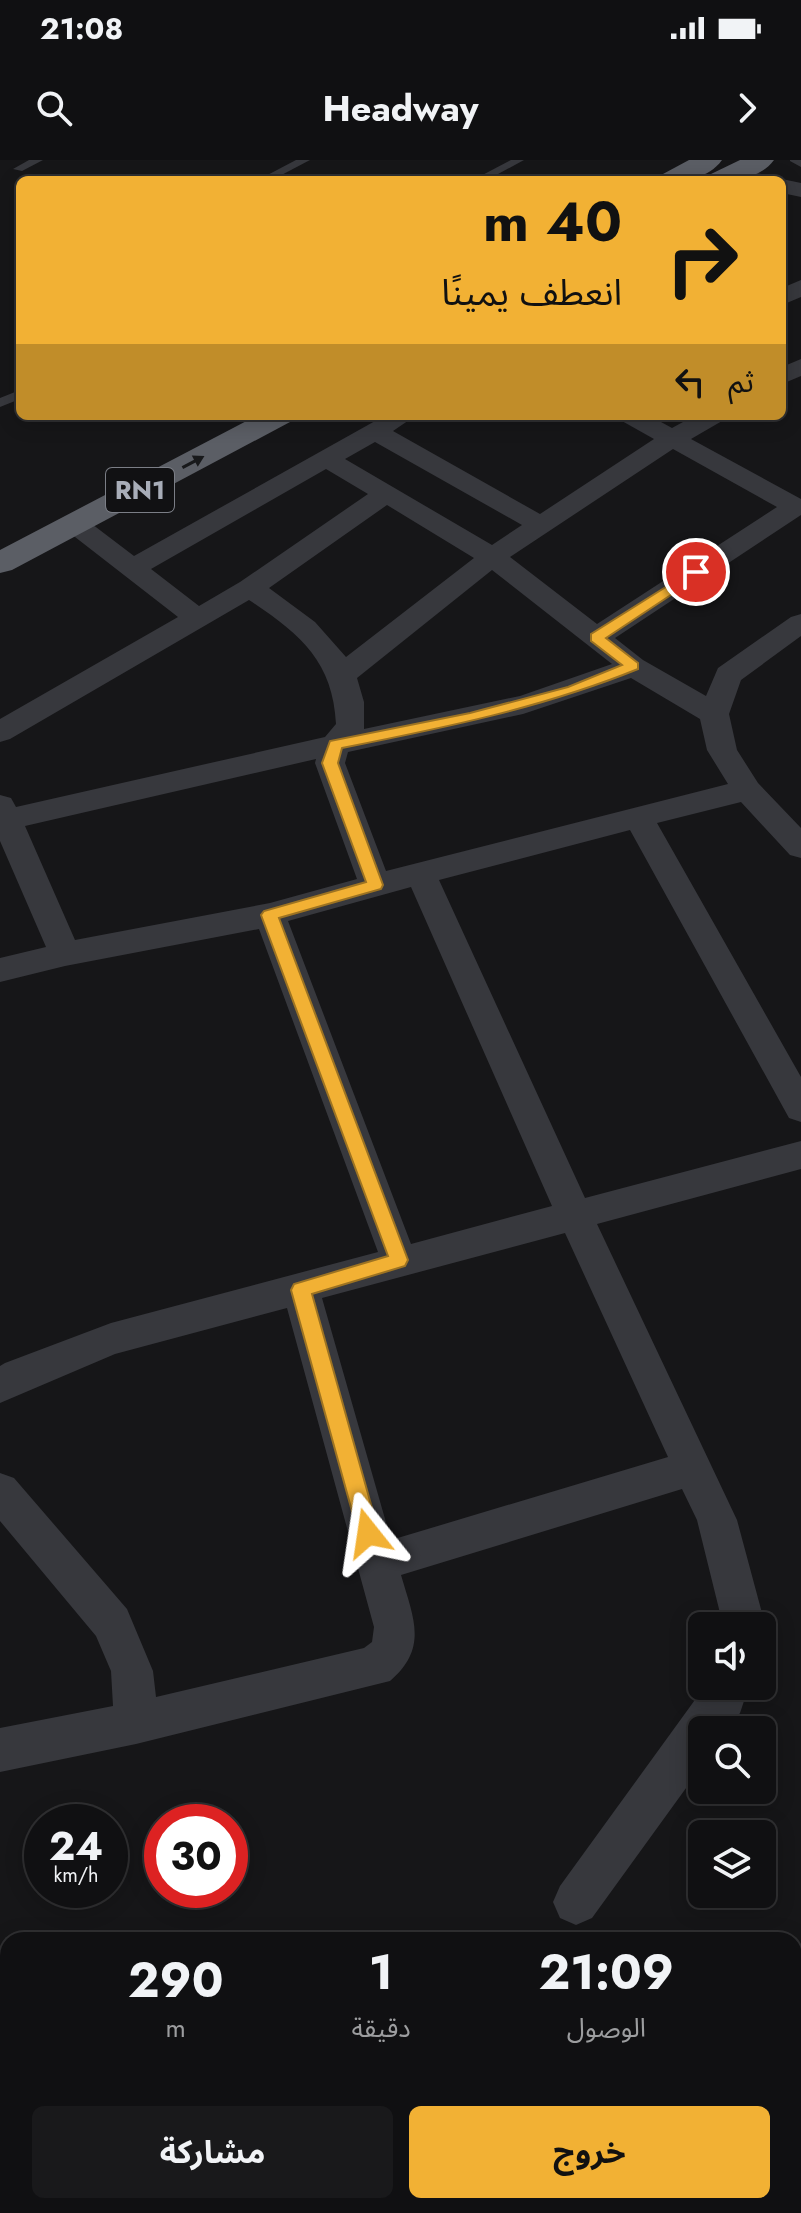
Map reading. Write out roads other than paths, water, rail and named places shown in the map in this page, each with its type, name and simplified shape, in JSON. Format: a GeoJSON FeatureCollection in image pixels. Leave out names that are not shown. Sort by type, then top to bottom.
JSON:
{"type":"FeatureCollection","features":[{"type":"Feature","properties":{"kind":"highway"},"geometry":{"type":"LineString","coordinates":[[693,176],[761,160]]}},
{"type":"Feature","properties":{"kind":"highway","name":"RN1"},"geometry":{"type":"LineString","coordinates":[[0,537],[219,420]]}},
{"type":"Feature","properties":{"kind":"highway","name":"RN1"},"geometry":{"type":"LineString","coordinates":[[0,563],[271,420]]}},
{"type":"Feature","properties":{"kind":"street"},"geometry":{"type":"LineString","coordinates":[[720,171],[742,176]]}},
{"type":"Feature","properties":{"kind":"street"},"geometry":{"type":"LineString","coordinates":[[133,568],[396,420]]}},
{"type":"Feature","properties":{"kind":"street"},"geometry":{"type":"LineString","coordinates":[[596,638],[799,508],[639,420]]}},
{"type":"Feature","properties":{"kind":"street"},"geometry":{"type":"LineString","coordinates":[[343,674],[539,524],[706,420]]}},
{"type":"Feature","properties":{"kind":"street"},"geometry":{"type":"LineString","coordinates":[[376,432],[539,524]]}},
{"type":"Feature","properties":{"kind":"street"},"geometry":{"type":"LineString","coordinates":[[327,459],[492,557],[633,666],[714,714]]}},
{"type":"Feature","properties":{"kind":"street"},"geometry":{"type":"LineString","coordinates":[[0,732],[250,588],[386,494]]}},
{"type":"Feature","properties":{"kind":"street"},"geometry":{"type":"LineString","coordinates":[[75,524],[197,618]]}},
{"type":"Feature","properties":{"kind":"street"},"geometry":{"type":"LineString","coordinates":[[250,588],[289,613],[324,645],[343,674],[351,726],[335,744],[330,763],[375,885]]}},
{"type":"Feature","properties":{"kind":"street"},"geometry":{"type":"LineString","coordinates":[[801,623],[728,675],[714,714],[722,750],[747,790],[801,847]]}},
{"type":"Feature","properties":{"kind":"street"},"geometry":{"type":"LineString","coordinates":[[65,954],[3,812],[470,717],[573,690],[633,666]]}},
{"type":"Feature","properties":{"kind":"street"},"geometry":{"type":"LineString","coordinates":[[0,970],[65,954],[270,915],[375,885],[747,790]]}},
{"type":"Feature","properties":{"kind":"street"},"geometry":{"type":"LineString","coordinates":[[639,818],[801,1108]]}},
{"type":"Feature","properties":{"kind":"street"},"geometry":{"type":"LineString","coordinates":[[421,874],[575,1216],[717,1520],[741,1612]]}},
{"type":"Feature","properties":{"kind":"street"},"geometry":{"type":"LineString","coordinates":[[270,915],[399,1260]]}},
{"type":"Feature","properties":{"kind":"street"},"geometry":{"type":"LineString","coordinates":[[0,1386],[19,1375],[111,1339],[801,1155]]}},
{"type":"Feature","properties":{"kind":"street"},"geometry":{"type":"LineString","coordinates":[[0,1750],[136,1723],[375,1666],[392,1652],[395,1627],[301,1290]]}},
{"type":"Feature","properties":{"kind":"street"},"geometry":{"type":"LineString","coordinates":[[377,1563],[693,1468]]}},
{"type":"Feature","properties":{"kind":"street"},"geometry":{"type":"LineString","coordinates":[[0,1491],[112,1623],[132,1671],[136,1723]]}},
{"type":"Feature","properties":{"kind":"street"},"geometry":{"type":"LineString","coordinates":[[576,1902],[724,1700]]}},
{"type":"Feature","properties":{"kind":"lane"},"geometry":{"type":"LineString","coordinates":[[18,169],[38,160]]}},
{"type":"Feature","properties":{"kind":"lane"},"geometry":{"type":"LineString","coordinates":[[271,176],[305,160]]}},
{"type":"Feature","properties":{"kind":"lane"},"geometry":{"type":"LineString","coordinates":[[486,176],[519,160]]}}]}
